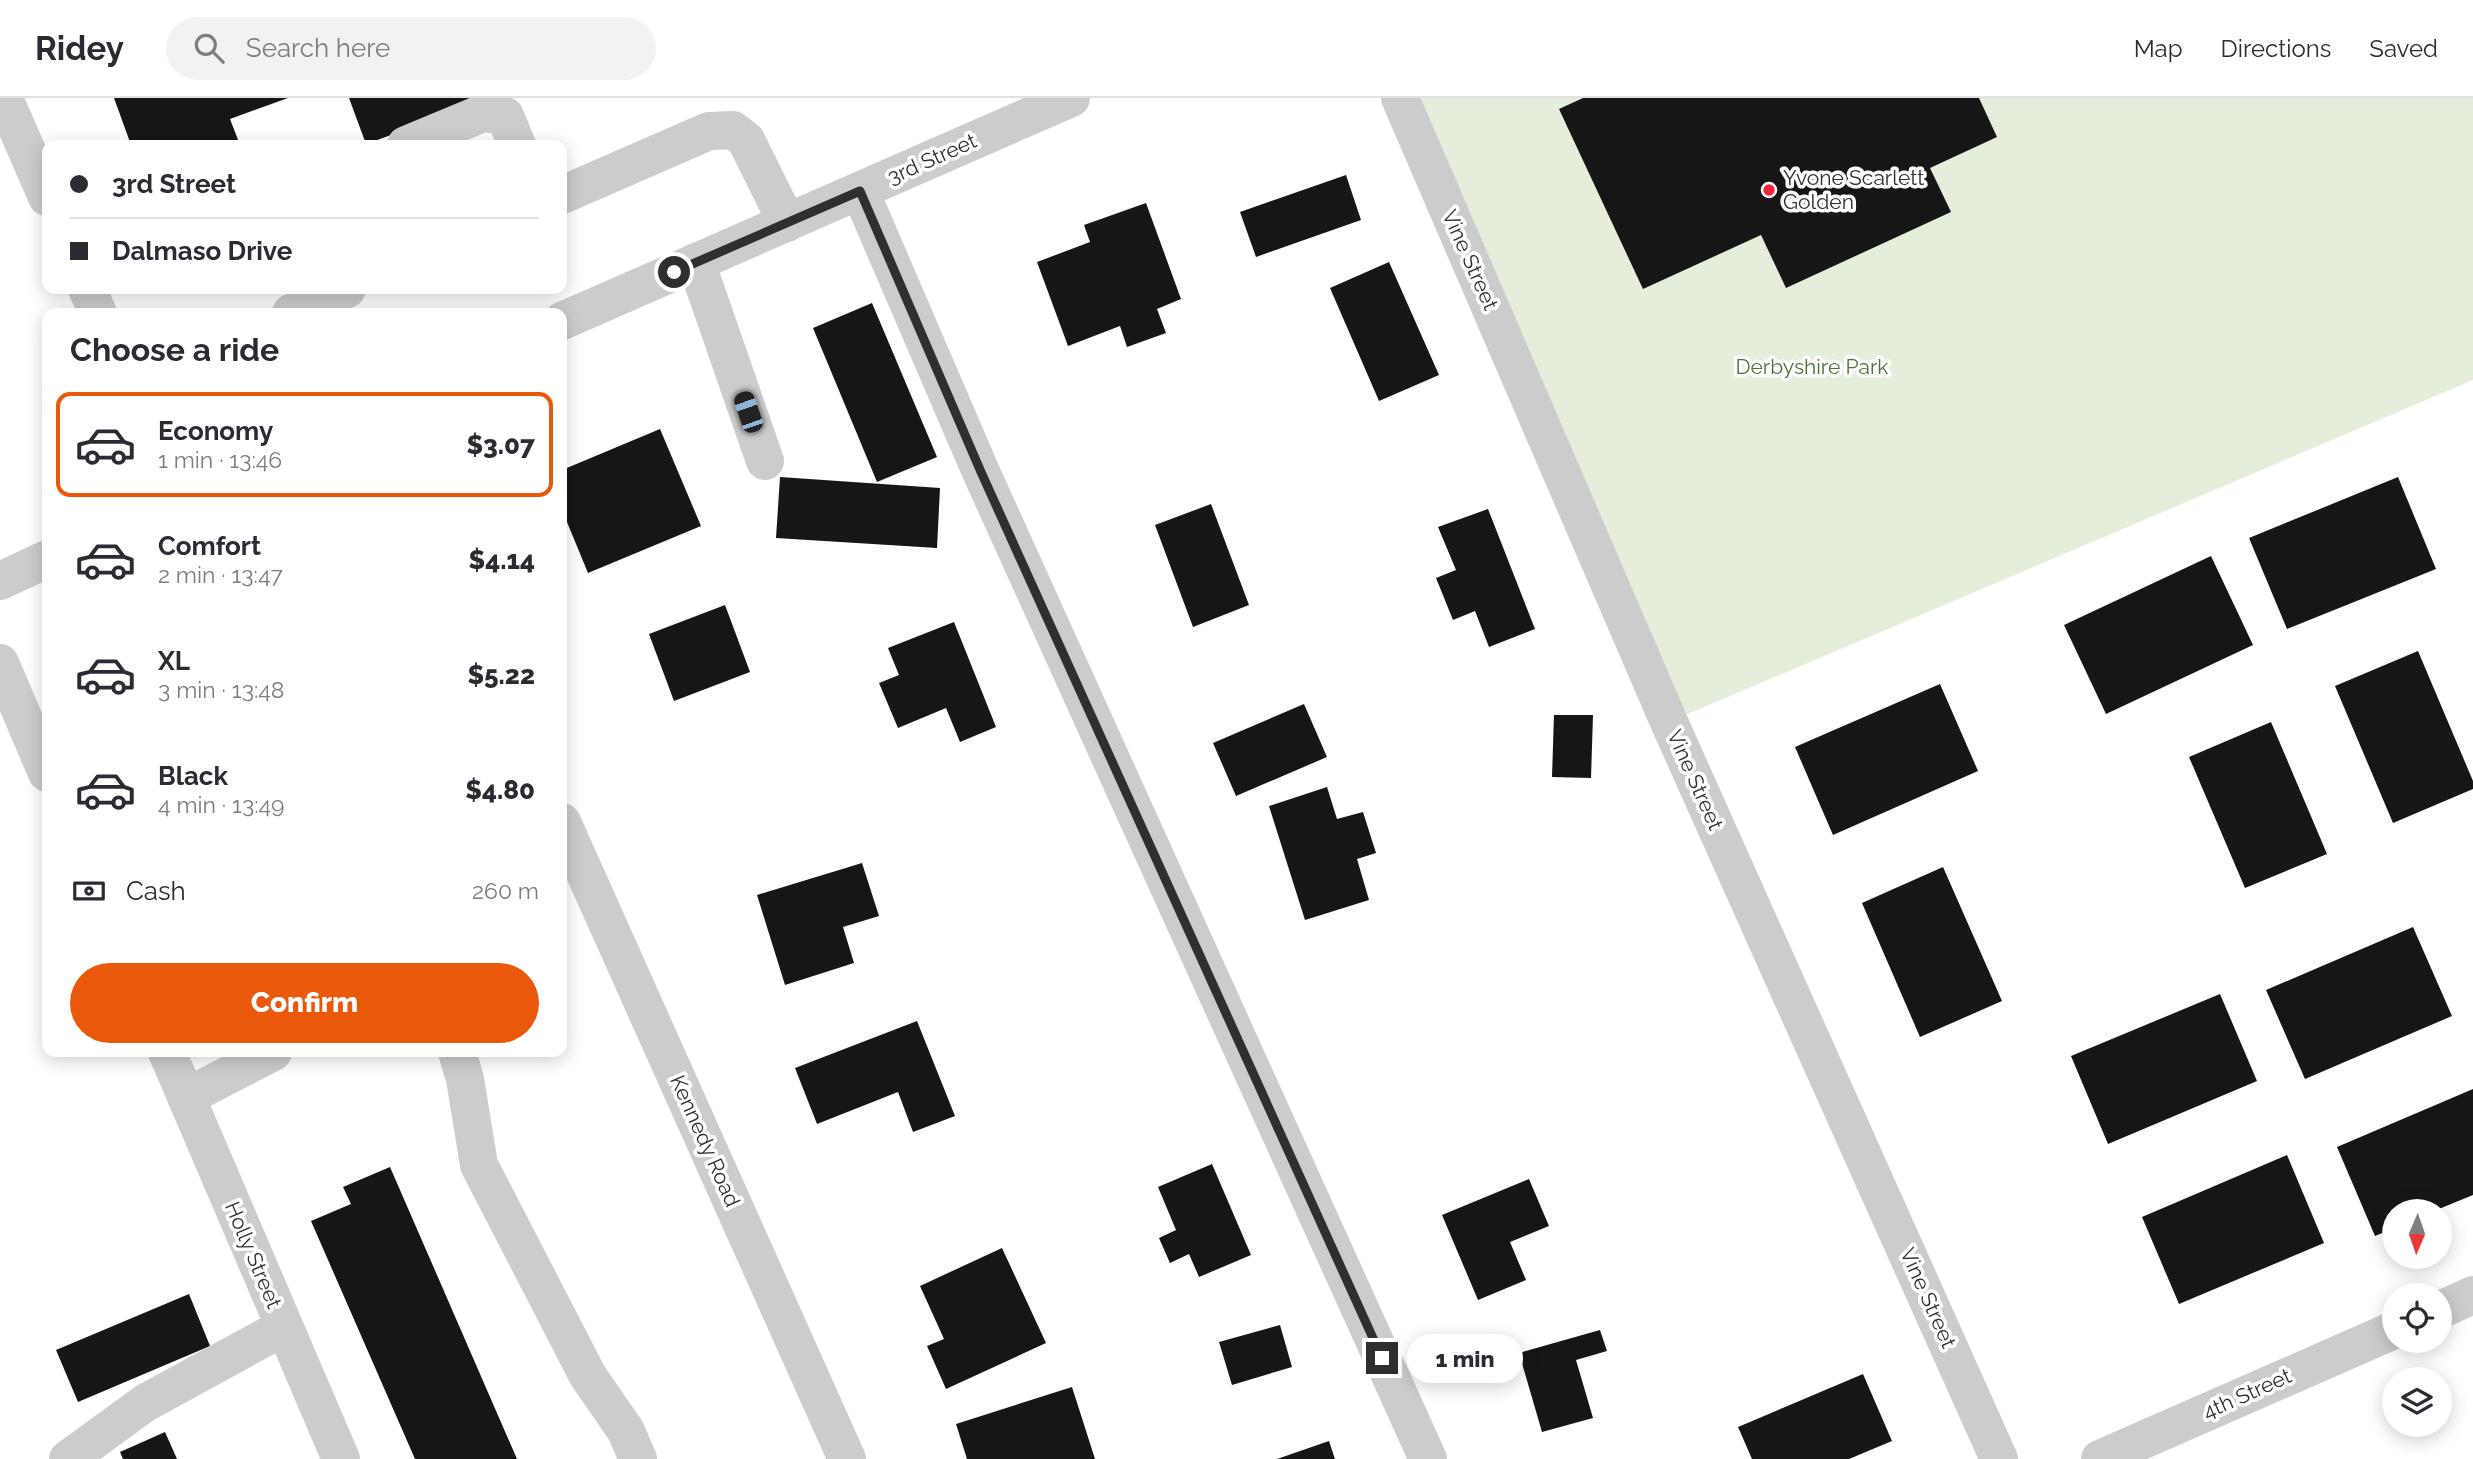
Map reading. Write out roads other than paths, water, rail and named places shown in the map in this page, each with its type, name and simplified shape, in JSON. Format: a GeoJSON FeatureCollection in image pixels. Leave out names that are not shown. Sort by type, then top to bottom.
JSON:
{"type":"FeatureCollection","features":[{"type":"Feature","properties":{"kind":"street"},"geometry":{"type":"LineString","coordinates":[[4,98],[42,185]]}},
{"type":"Feature","properties":{"kind":"street","name":"3rd Street"},"geometry":{"type":"LineString","coordinates":[[567,319],[1072,98]]}},
{"type":"Feature","properties":{"kind":"street","name":"Vine Street"},"geometry":{"type":"LineString","coordinates":[[1400,98],[1669,723],[1999,1459]]}},
{"type":"Feature","properties":{"kind":"street"},"geometry":{"type":"LineString","coordinates":[[418,140],[482,113],[505,116],[515,140]]}},
{"type":"Feature","properties":{"kind":"street"},"geometry":{"type":"LineString","coordinates":[[567,193],[709,131],[733,130],[746,140],[788,223]]}},
{"type":"Feature","properties":{"kind":"street"},"geometry":{"type":"LineString","coordinates":[[860,191],[986,484],[1428,1459]]}},
{"type":"Feature","properties":{"kind":"street"},"geometry":{"type":"LineString","coordinates":[[696,262],[765,461]]}},
{"type":"Feature","properties":{"kind":"street"},"geometry":{"type":"LineString","coordinates":[[302,308],[335,294]]}},
{"type":"Feature","properties":{"kind":"street"},"geometry":{"type":"LineString","coordinates":[[0,581],[42,561]]}},
{"type":"Feature","properties":{"kind":"street"},"geometry":{"type":"LineString","coordinates":[[0,663],[42,761]]}},
{"type":"Feature","properties":{"kind":"street","name":"Kennedy Road"},"geometry":{"type":"LineString","coordinates":[[567,833],[848,1459]]}},
{"type":"Feature","properties":{"kind":"street","name":"Holly Street"},"geometry":{"type":"LineString","coordinates":[[168,1057],[341,1459]]}},
{"type":"Feature","properties":{"kind":"street"},"geometry":{"type":"LineString","coordinates":[[186,1097],[264,1057]]}},
{"type":"Feature","properties":{"kind":"street"},"geometry":{"type":"LineString","coordinates":[[458,1057],[465,1079],[479,1165],[588,1376],[626,1431],[638,1459]]}},
{"type":"Feature","properties":{"kind":"street"},"geometry":{"type":"LineString","coordinates":[[2452,1305],[2473,1295]]}},
{"type":"Feature","properties":{"kind":"street"},"geometry":{"type":"LineString","coordinates":[[68,1459],[145,1403],[284,1327]]}},
{"type":"Feature","properties":{"kind":"street","name":"4th Street"},"geometry":{"type":"LineString","coordinates":[[2100,1459],[2382,1335]]}},
{"type":"Feature","properties":{"kind":"place","name":"Yvone Scarlett Golden"},"geometry":{"type":"Point","coordinates":[1769,190]}},
{"type":"Feature","properties":{"kind":"park label","name":"Derbyshire Park"},"geometry":{"type":"Point","coordinates":[1812,367]}}]}
